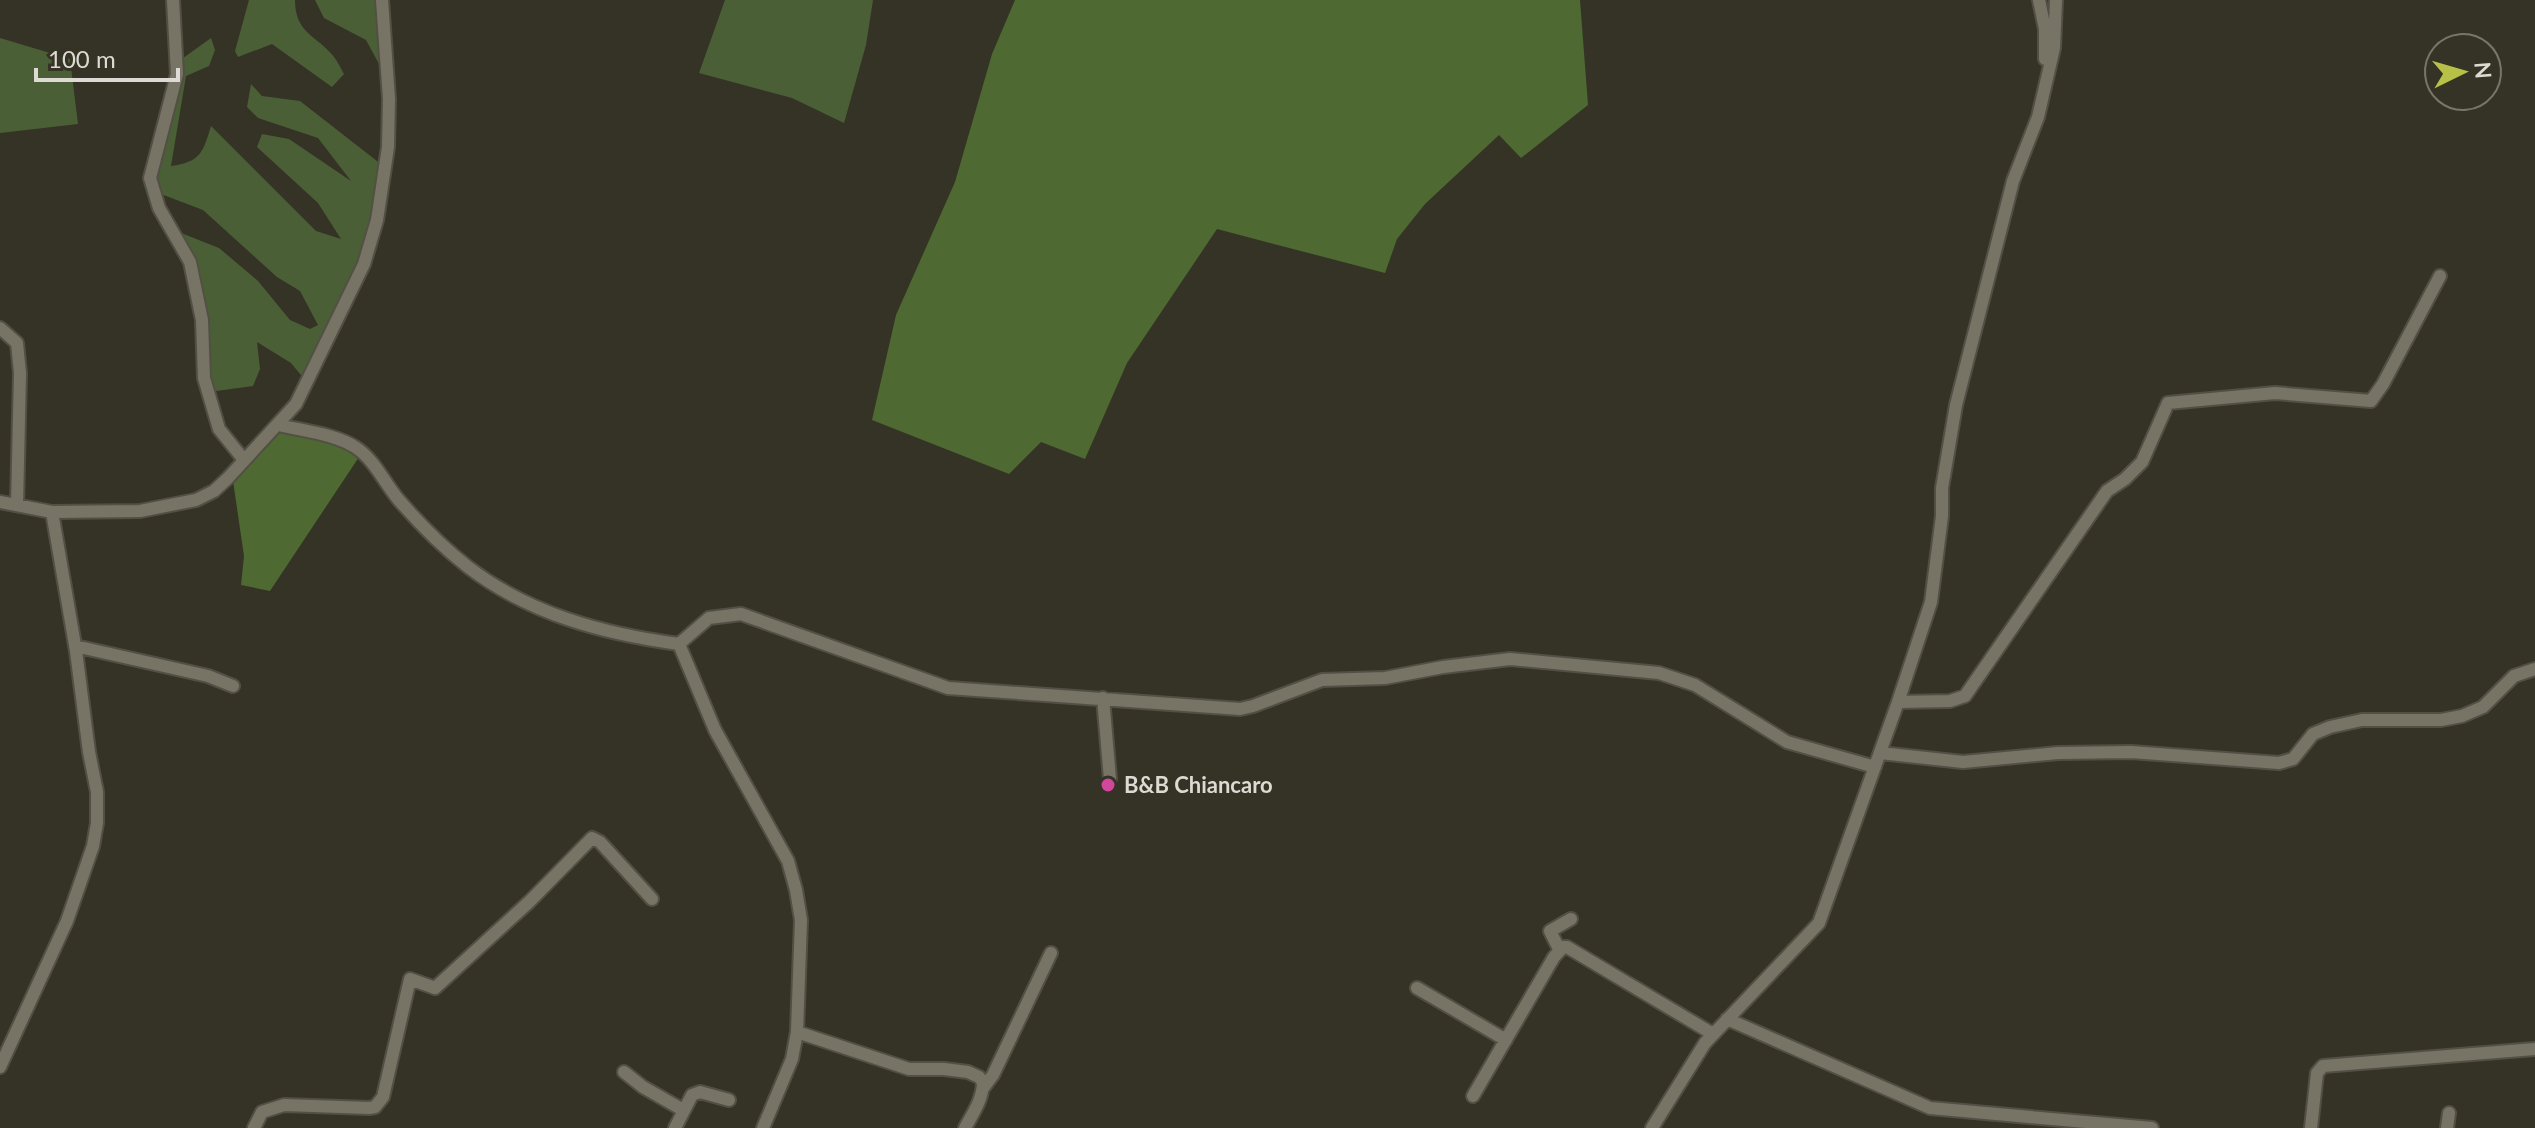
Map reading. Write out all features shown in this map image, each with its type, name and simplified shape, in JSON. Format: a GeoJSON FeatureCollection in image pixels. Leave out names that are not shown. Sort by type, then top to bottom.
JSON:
{"type":"FeatureCollection","features":[{"type":"Feature","properties":{"kind":"street"},"geometry":{"type":"LineString","coordinates":[[173,0],[177,74],[150,178],[159,208],[190,262],[202,320],[204,378],[219,429],[244,460]]}},
{"type":"Feature","properties":{"kind":"street"},"geometry":{"type":"LineString","coordinates":[[0,502],[52,512],[140,511],[196,500],[214,491],[296,404],[364,264],[377,220],[383,185],[389,99],[382,0]]}},
{"type":"Feature","properties":{"kind":"street"},"geometry":{"type":"LineString","coordinates":[[2039,0],[2045,29],[2044,83]]}},
{"type":"Feature","properties":{"kind":"street"},"geometry":{"type":"LineString","coordinates":[[1652,1128],[1705,1043],[1819,923],[1875,767],[1933,593],[1942,488],[1956,405],[2013,181],[2038,117],[2054,48],[2056,0]]}},
{"type":"Feature","properties":{"kind":"street"},"geometry":{"type":"LineString","coordinates":[[1898,702],[1950,701],[1965,696],[2107,491],[2142,462],[2168,403],[2275,393],[2371,401],[2440,276]]}},
{"type":"Feature","properties":{"kind":"street"},"geometry":{"type":"LineString","coordinates":[[0,328],[17,343],[20,373],[17,505]]}},
{"type":"Feature","properties":{"kind":"street"},"geometry":{"type":"LineString","coordinates":[[279,425],[345,442],[356,448],[366,456],[398,499],[468,567],[526,602],[580,624],[633,638],[679,644],[709,618],[741,614],[948,688],[1240,709],[1332,679],[1385,678],[1510,659],[1659,673],[1695,685],[1787,742],[1875,767]]}},
{"type":"Feature","properties":{"kind":"street"},"geometry":{"type":"LineString","coordinates":[[0,1067],[67,921],[95,835],[97,792],[52,512]]}},
{"type":"Feature","properties":{"kind":"street"},"geometry":{"type":"LineString","coordinates":[[679,644],[715,730],[788,861],[796,890],[801,920],[797,1032],[792,1059],[763,1128]]}},
{"type":"Feature","properties":{"kind":"street"},"geometry":{"type":"LineString","coordinates":[[75,646],[208,676],[233,686]]}},
{"type":"Feature","properties":{"kind":"street"},"geometry":{"type":"LineString","coordinates":[[1880,753],[1963,762],[2058,753],[2131,752],[2279,763],[2293,759],[2313,734],[2330,727],[2362,720],[2441,720],[2462,716],[2483,707],[2514,676],[2535,669]]}},
{"type":"Feature","properties":{"kind":"street"},"geometry":{"type":"LineString","coordinates":[[1103,698],[1110,779]]}},
{"type":"Feature","properties":{"kind":"street"},"geometry":{"type":"LineString","coordinates":[[254,1128],[262,1112],[284,1105],[369,1108],[379,1104],[410,979],[435,988],[529,902],[592,838],[600,842],[652,899]]}},
{"type":"Feature","properties":{"kind":"street"},"geometry":{"type":"LineString","coordinates":[[1559,949],[1550,931],[1571,919]]}},
{"type":"Feature","properties":{"kind":"street"},"geometry":{"type":"LineString","coordinates":[[1473,1096],[1559,949],[1567,947],[1713,1034]]}},
{"type":"Feature","properties":{"kind":"street"},"geometry":{"type":"LineString","coordinates":[[965,1128],[1051,953]]}},
{"type":"Feature","properties":{"kind":"street"},"geometry":{"type":"LineString","coordinates":[[1417,988],[1506,1040]]}},
{"type":"Feature","properties":{"kind":"street"},"geometry":{"type":"LineString","coordinates":[[1727,1019],[1930,1108],[2054,1123],[2152,1128]]}},
{"type":"Feature","properties":{"kind":"street"},"geometry":{"type":"LineString","coordinates":[[797,1032],[909,1069],[944,1069],[974,1074],[984,1087]]}},
{"type":"Feature","properties":{"kind":"street"},"geometry":{"type":"LineString","coordinates":[[2311,1128],[2317,1073],[2323,1066],[2535,1049]]}},
{"type":"Feature","properties":{"kind":"street"},"geometry":{"type":"LineString","coordinates":[[624,1072],[683,1110]]}},
{"type":"Feature","properties":{"kind":"street"},"geometry":{"type":"LineString","coordinates":[[675,1128],[692,1095],[700,1092],[729,1100]]}},
{"type":"Feature","properties":{"kind":"street"},"geometry":{"type":"LineString","coordinates":[[2447,1128],[2449,1113]]}},
{"type":"Feature","properties":{"kind":"green space"},"geometry":{"type":"Polygon","coordinates":[[[249,0],[295,0],[303,27],[334,57],[344,74],[332,87],[272,44],[238,57],[235,51],[249,0]]]}},
{"type":"Feature","properties":{"kind":"green space"},"geometry":{"type":"Polygon","coordinates":[[[315,0],[377,0],[384,73],[366,40],[324,18],[315,0]]]}},
{"type":"Feature","properties":{"kind":"green space"},"geometry":{"type":"Polygon","coordinates":[[[725,0],[873,0],[866,45],[844,123],[792,98],[699,73],[725,0]]]}},
{"type":"Feature","properties":{"kind":"green space"},"geometry":{"type":"Polygon","coordinates":[[[1015,0],[1580,0],[1588,105],[1521,158],[1499,135],[1425,204],[1397,239],[1385,273],[1217,229],[1127,363],[1085,459],[1041,442],[1009,474],[872,420],[896,315],[955,182],[992,54],[1015,0]]]}},
{"type":"Feature","properties":{"kind":"green space"},"geometry":{"type":"Polygon","coordinates":[[[0,38],[70,59],[78,124],[0,133],[0,38]]]}},
{"type":"Feature","properties":{"kind":"green space"},"geometry":{"type":"Polygon","coordinates":[[[211,38],[215,50],[209,66],[186,76],[171,166],[188,162],[199,155],[211,126],[316,231],[341,239],[318,203],[257,147],[262,134],[289,139],[351,181],[318,138],[258,118],[247,107],[251,84],[262,96],[300,101],[382,165],[364,247],[305,380],[291,363],[257,342],[260,369],[253,386],[209,392],[194,278],[171,229],[219,248],[258,281],[290,320],[310,329],[318,325],[300,291],[277,277],[203,210],[153,191],[179,61],[211,38]]]}},
{"type":"Feature","properties":{"kind":"green space"},"geometry":{"type":"Polygon","coordinates":[[[275,432],[322,438],[361,454],[270,591],[241,585],[244,556],[233,481],[275,432]]]}},
{"type":"Feature","properties":{"kind":"place","name":"B&B Chiancaro"},"geometry":{"type":"Point","coordinates":[1108,785]}}]}
